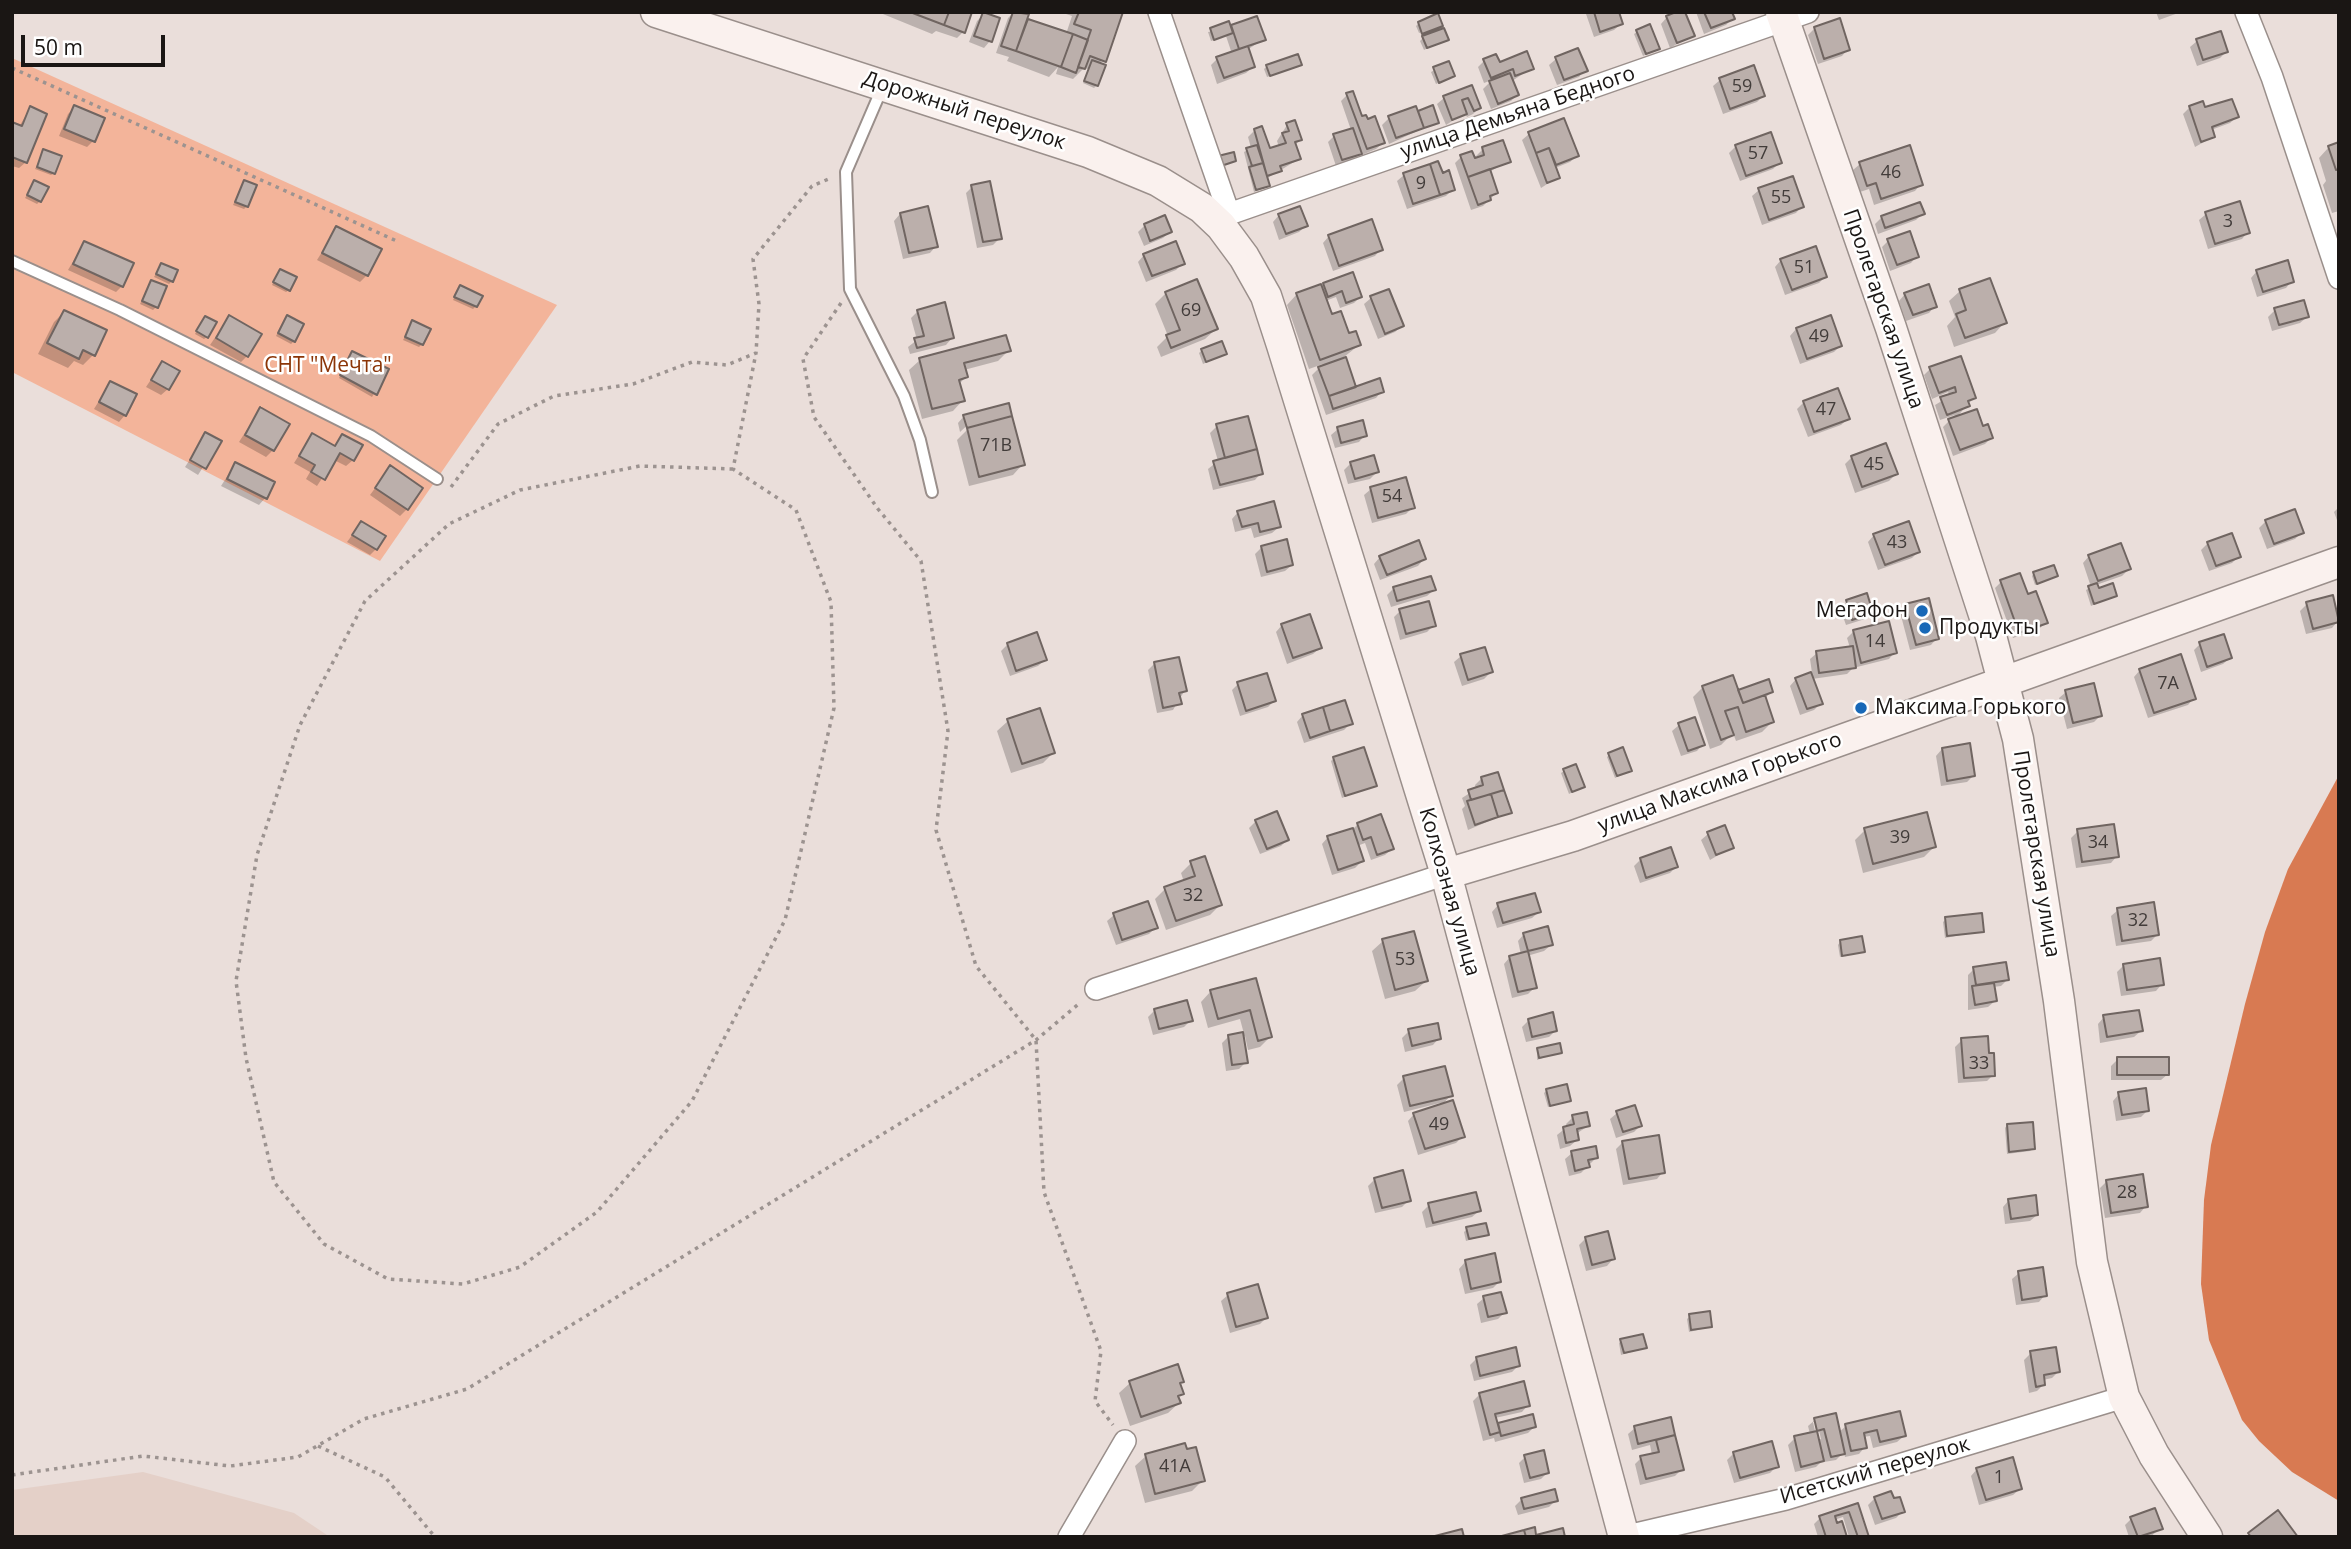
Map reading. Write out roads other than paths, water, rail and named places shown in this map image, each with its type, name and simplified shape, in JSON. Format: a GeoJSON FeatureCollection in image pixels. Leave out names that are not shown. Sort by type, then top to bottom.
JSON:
{"type":"FeatureCollection","features":[{"type":"Feature","properties":{"kind":"main road","name":"Дорожный переулок"},"geometry":{"type":"LineString","coordinates":[[666,14],[1088,152],[1147,176],[1225,220],[1244,257]]}},
{"type":"Feature","properties":{"kind":"main road","name":"Пролетарская улица"},"geometry":{"type":"LineString","coordinates":[[1791,15],[1991,636],[2018,739],[2052,959],[2091,1262],[2124,1397],[2154,1455],[2207,1537]]}},
{"type":"Feature","properties":{"kind":"main road","name":"Колхозная улица"},"geometry":{"type":"LineString","coordinates":[[1244,257],[1266,296],[1446,874],[1624,1537]]}},
{"type":"Feature","properties":{"kind":"main road","name":"улица Максима Горького"},"geometry":{"type":"LineString","coordinates":[[1446,874],[1573,836],[2339,562]]}},
{"type":"Feature","properties":{"kind":"street"},"geometry":{"type":"LineString","coordinates":[[2246,12],[2272,77],[2339,278]]}},
{"type":"Feature","properties":{"kind":"street"},"geometry":{"type":"LineString","coordinates":[[1163,15],[1225,220]]}},
{"type":"Feature","properties":{"kind":"street","name":"улица Демьяна Бедного"},"geometry":{"type":"LineString","coordinates":[[1225,220],[1791,15]]}},
{"type":"Feature","properties":{"kind":"street","name":"улица Максима Горького"},"geometry":{"type":"LineString","coordinates":[[1096,989],[1446,874]]}},
{"type":"Feature","properties":{"kind":"street","name":"Исетский переулок"},"geometry":{"type":"LineString","coordinates":[[1624,1537],[1786,1499],[2124,1397]]}},
{"type":"Feature","properties":{"kind":"street"},"geometry":{"type":"LineString","coordinates":[[1069,1537],[1125,1441]]}},
{"type":"Feature","properties":{"kind":"lane"},"geometry":{"type":"LineString","coordinates":[[884,84],[846,172],[850,289],[904,396],[920,440],[932,492]]}},
{"type":"Feature","properties":{"kind":"lane"},"geometry":{"type":"LineString","coordinates":[[12,261],[120,310],[371,436],[437,479]]}},
{"type":"Feature","properties":{"kind":"place","name":"Мегафон"},"geometry":{"type":"Point","coordinates":[1922,611]}},
{"type":"Feature","properties":{"kind":"place","name":"Продукты"},"geometry":{"type":"Point","coordinates":[1925,628]}},
{"type":"Feature","properties":{"kind":"place","name":"Максима Горького"},"geometry":{"type":"Point","coordinates":[1861,708]}},
{"type":"Feature","properties":{"kind":"park label","name":"СНТ \"Мечта\""},"geometry":{"type":"Point","coordinates":[328,366]}}]}
